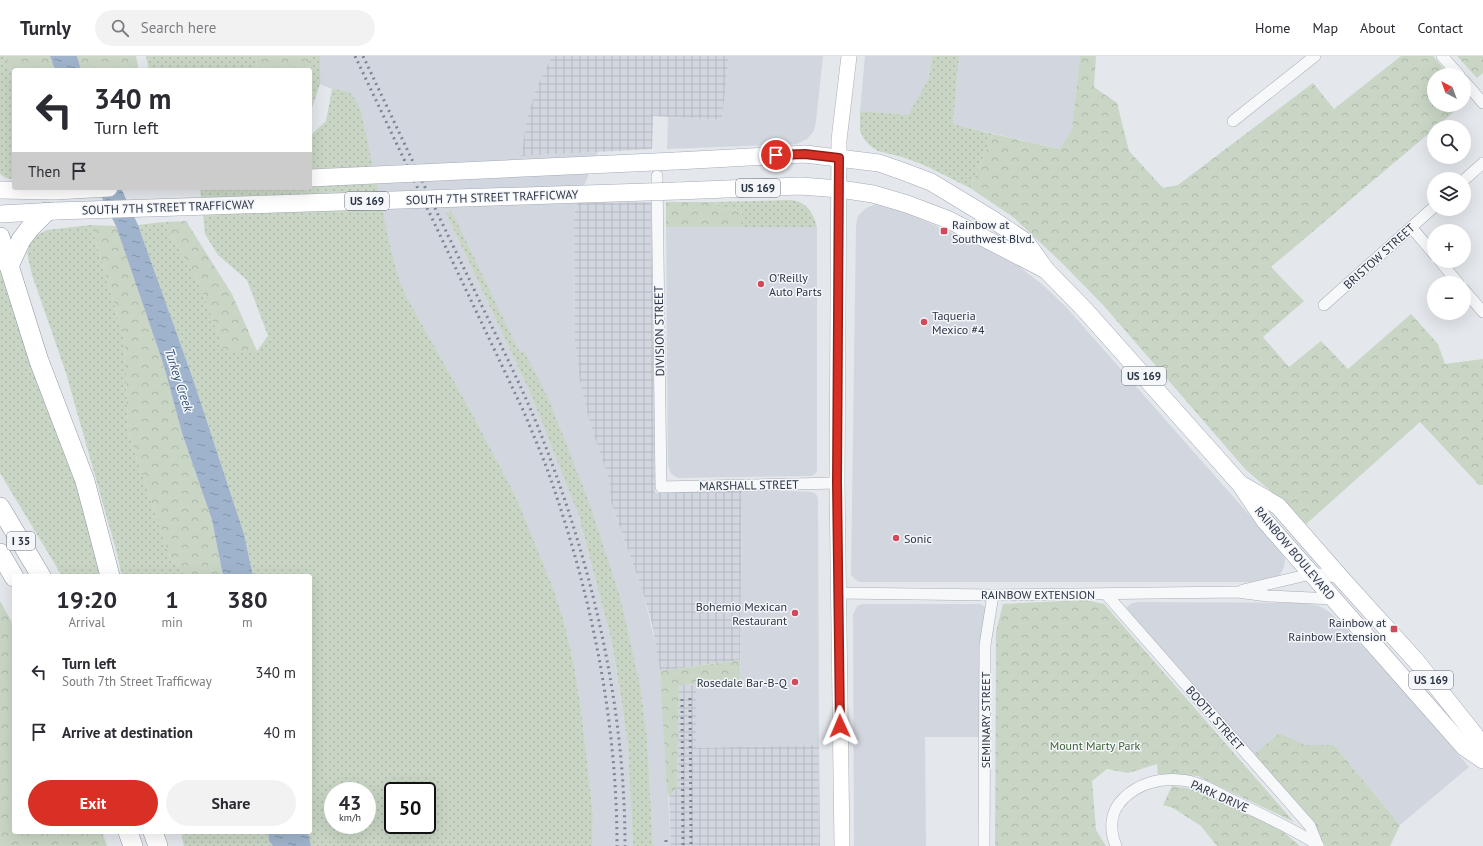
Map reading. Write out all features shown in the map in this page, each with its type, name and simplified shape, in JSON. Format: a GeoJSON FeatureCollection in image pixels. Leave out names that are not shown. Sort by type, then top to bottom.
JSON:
{"type":"FeatureCollection","features":[{"type":"Feature","properties":{"kind":"highway"},"geometry":{"type":"LineString","coordinates":[[9,266],[21,240],[30,228],[51,211]]}},
{"type":"Feature","properties":{"kind":"highway"},"geometry":{"type":"LineString","coordinates":[[0,237],[39,361],[85,481],[109,574]]}},
{"type":"Feature","properties":{"kind":"highway","name":"I 35"},"geometry":{"type":"LineString","coordinates":[[0,507],[40,574]]}},
{"type":"Feature","properties":{"kind":"highway","name":"I 35"},"geometry":{"type":"LineString","coordinates":[[0,553],[12,574]]}},
{"type":"Feature","properties":{"kind":"highway"},"geometry":{"type":"LineString","coordinates":[[129,834],[133,846]]}},
{"type":"Feature","properties":{"kind":"main road"},"geometry":{"type":"LineString","coordinates":[[842,846],[837,482],[840,189],[839,140],[849,56]]}},
{"type":"Feature","properties":{"kind":"main road","name":"US 169"},"geometry":{"type":"LineString","coordinates":[[312,178],[805,154],[839,158]]}},
{"type":"Feature","properties":{"kind":"main road","name":"RAINBOW BOULEVARD"},"geometry":{"type":"LineString","coordinates":[[839,158],[879,163],[902,170],[931,182],[992,219],[1026,242],[1046,270],[1085,310],[1240,484],[1265,521],[1333,599],[1464,746],[1483,760]]}},
{"type":"Feature","properties":{"kind":"main road","name":"SOUTH 7TH STREET TRAFFICWAY"},"geometry":{"type":"LineString","coordinates":[[0,214],[51,211],[800,186],[840,189]]}},
{"type":"Feature","properties":{"kind":"main road","name":"RAINBOW BOULEVARD"},"geometry":{"type":"LineString","coordinates":[[840,189],[873,194],[906,204],[949,220],[1046,270]]}},
{"type":"Feature","properties":{"kind":"main road","name":"SOUTH 7TH STREET TRAFFICWAY"},"geometry":{"type":"LineString","coordinates":[[0,190],[73,190]]}},
{"type":"Feature","properties":{"kind":"main road","name":"RAINBOW BOULEVARD"},"geometry":{"type":"LineString","coordinates":[[1240,484],[1278,506],[1417,662],[1475,735],[1483,754]]}},
{"type":"Feature","properties":{"kind":"street"},"geometry":{"type":"LineString","coordinates":[[1233,121],[1315,56]]}},
{"type":"Feature","properties":{"kind":"street"},"geometry":{"type":"LineString","coordinates":[[1442,56],[1453,68]]}},
{"type":"Feature","properties":{"kind":"street"},"geometry":{"type":"LineString","coordinates":[[1471,89],[1483,103]]}},
{"type":"Feature","properties":{"kind":"street"},"geometry":{"type":"LineString","coordinates":[[1471,174],[1483,163]]}},
{"type":"Feature","properties":{"kind":"street","name":"DIVISION STREET"},"geometry":{"type":"LineString","coordinates":[[657,176],[661,487]]}},
{"type":"Feature","properties":{"kind":"street","name":"BRISTOW STREET"},"geometry":{"type":"LineString","coordinates":[[1324,305],[1427,213]]}},
{"type":"Feature","properties":{"kind":"street"},"geometry":{"type":"LineString","coordinates":[[1412,227],[1427,245]]}},
{"type":"Feature","properties":{"kind":"street"},"geometry":{"type":"LineString","coordinates":[[1446,268],[1452,276]]}},
{"type":"Feature","properties":{"kind":"street"},"geometry":{"type":"LineString","coordinates":[[1471,298],[1483,312]]}},
{"type":"Feature","properties":{"kind":"street","name":"MARSHALL STREET"},"geometry":{"type":"LineString","coordinates":[[661,487],[837,482]]}},
{"type":"Feature","properties":{"kind":"street","name":"RAINBOW EXTENSION"},"geometry":{"type":"LineString","coordinates":[[1237,592],[1311,574],[1341,578]]}},
{"type":"Feature","properties":{"kind":"street","name":"RAINBOW EXTENSION"},"geometry":{"type":"LineString","coordinates":[[838,593],[993,595],[1237,592],[1268,596],[1333,599]]}},
{"type":"Feature","properties":{"kind":"street","name":"BOOTH STREET"},"geometry":{"type":"LineString","coordinates":[[1106,594],[1310,826],[1318,846]]}},
{"type":"Feature","properties":{"kind":"street","name":"SEMINARY STREET"},"geometry":{"type":"LineString","coordinates":[[984,846],[985,645],[993,595]]}},
{"type":"Feature","properties":{"kind":"street","name":"PARK DRIVE"},"geometry":{"type":"LineString","coordinates":[[1116,846],[1112,826],[1113,813],[1119,802],[1131,790],[1153,781],[1180,780],[1200,784],[1300,834],[1318,846]]}},
{"type":"Feature","properties":{"kind":"shaded area"},"geometry":{"type":"Polygon","coordinates":[[[320,56],[552,56],[536,89],[527,118],[521,156],[598,152],[577,203],[574,216],[575,342],[580,382],[590,424],[609,479],[611,504],[643,592],[657,651],[661,682],[671,846],[653,846],[647,738],[641,690],[524,351],[520,354],[450,210],[446,213],[533,399],[565,476],[578,513],[612,642],[628,747],[633,846],[592,846],[593,814],[581,709],[574,665],[564,622],[553,588],[516,497],[469,408],[406,296],[399,279],[346,91],[332,89],[320,84],[320,56]]]}},
{"type":"Feature","properties":{"kind":"shaded area"},"geometry":{"type":"Polygon","coordinates":[[[552,56],[729,56],[722,120],[653,116],[652,149],[521,156],[527,118],[536,89],[552,56]]]}},
{"type":"Feature","properties":{"kind":"shaded area"},"geometry":{"type":"Polygon","coordinates":[[[729,56],[823,56],[816,121],[814,131],[807,139],[797,144],[667,149],[668,117],[722,120],[729,56]]]}},
{"type":"Feature","properties":{"kind":"shaded area"},"geometry":{"type":"Polygon","coordinates":[[[865,56],[932,56],[929,78],[908,115],[860,111],[865,56]]]}},
{"type":"Feature","properties":{"kind":"shaded area"},"geometry":{"type":"Polygon","coordinates":[[[959,56],[1080,56],[1072,130],[1060,149],[953,124],[959,56]]]}},
{"type":"Feature","properties":{"kind":"shaded area"},"geometry":{"type":"Polygon","coordinates":[[[651,202],[655,493],[742,489],[740,660],[660,671],[652,624],[643,592],[611,503],[609,479],[590,424],[580,382],[575,342],[574,216],[577,203],[651,202]]]}},
{"type":"Feature","properties":{"kind":"shaded area"},"geometry":{"type":"Polygon","coordinates":[[[876,204],[896,205],[909,214],[952,233],[961,233],[969,236],[1013,262],[1043,285],[1067,308],[1281,551],[1285,559],[1284,567],[1280,575],[1273,579],[1261,582],[860,582],[856,580],[851,575],[856,225],[858,216],[866,208],[876,204]]]}},
{"type":"Feature","properties":{"kind":"shaded area"},"geometry":{"type":"Polygon","coordinates":[[[666,227],[817,227],[817,471],[814,475],[679,478],[671,473],[668,466],[666,227]]]}},
{"type":"Feature","properties":{"kind":"shaded area"},"geometry":{"type":"Polygon","coordinates":[[[742,489],[812,492],[816,494],[818,498],[819,745],[696,748],[696,685],[740,685],[742,489]]]}},
{"type":"Feature","properties":{"kind":"shaded area"},"geometry":{"type":"Polygon","coordinates":[[[1132,603],[1307,603],[1319,606],[1328,611],[1340,622],[1390,675],[1469,767],[1400,825],[1334,745],[1306,745],[1279,733],[1253,755],[1128,613],[1127,607],[1132,603]]]}},
{"type":"Feature","properties":{"kind":"shaded area"},"geometry":{"type":"Polygon","coordinates":[[[863,604],[981,604],[986,610],[979,737],[925,737],[926,846],[854,846],[853,615],[857,606],[863,604]]]}},
{"type":"Feature","properties":{"kind":"shaded area"},"geometry":{"type":"Polygon","coordinates":[[[679,684],[696,685],[696,748],[819,745],[820,846],[671,846],[669,797],[677,788],[679,684]]]}},
{"type":"Feature","properties":{"kind":"green space"},"geometry":{"type":"Polygon","coordinates":[[[0,56],[5,56],[12,72],[12,179],[0,174],[0,56]]]}},
{"type":"Feature","properties":{"kind":"green space"},"geometry":{"type":"Polygon","coordinates":[[[5,56],[50,56],[54,68],[12,68],[12,72],[5,56]]]}},
{"type":"Feature","properties":{"kind":"green space"},"geometry":{"type":"Polygon","coordinates":[[[77,56],[136,56],[139,68],[80,68],[77,56]]]}},
{"type":"Feature","properties":{"kind":"green space"},"geometry":{"type":"Polygon","coordinates":[[[146,56],[257,56],[256,68],[149,68],[146,56]]]}},
{"type":"Feature","properties":{"kind":"green space"},"geometry":{"type":"Polygon","coordinates":[[[257,56],[309,56],[309,68],[256,68],[257,56]]]}},
{"type":"Feature","properties":{"kind":"green space"},"geometry":{"type":"Polygon","coordinates":[[[309,56],[320,56],[320,84],[312,108],[312,68],[309,68],[309,56]]]}},
{"type":"Feature","properties":{"kind":"green space"},"geometry":{"type":"Polygon","coordinates":[[[932,56],[959,56],[953,124],[993,134],[970,188],[924,165],[902,157],[878,151],[869,145],[860,131],[860,111],[908,115],[929,78],[932,56]]]}},
{"type":"Feature","properties":{"kind":"green space"},"geometry":{"type":"Polygon","coordinates":[[[1080,56],[1096,56],[1094,87],[1117,103],[1129,151],[1163,188],[1178,185],[1313,83],[1334,109],[1401,56],[1433,56],[1443,68],[1427,68],[1427,112],[1454,112],[1444,120],[1427,120],[1427,135],[1271,267],[1304,301],[1263,337],[1289,367],[1321,341],[1348,369],[1411,314],[1438,344],[1445,364],[1483,359],[1483,485],[1479,485],[1420,422],[1304,526],[1279,498],[1246,470],[1104,306],[1062,263],[1013,217],[970,188],[993,134],[1060,149],[1072,129],[1080,56]]]}},
{"type":"Feature","properties":{"kind":"green space"},"geometry":{"type":"Polygon","coordinates":[[[1457,56],[1483,56],[1483,73],[1477,78],[1471,71],[1471,68],[1468,68],[1457,56]]]}},
{"type":"Feature","properties":{"kind":"green space"},"geometry":{"type":"Polygon","coordinates":[[[332,89],[343,90],[352,95],[360,108],[391,250],[399,279],[406,296],[469,408],[516,497],[553,588],[564,622],[574,665],[581,709],[593,814],[592,846],[311,846],[308,834],[312,834],[312,574],[253,574],[244,534],[193,379],[138,225],[163,222],[200,285],[224,350],[257,351],[268,336],[247,280],[218,255],[205,234],[200,190],[312,190],[312,134],[326,121],[332,89]]]}},
{"type":"Feature","properties":{"kind":"green space"},"geometry":{"type":"Polygon","coordinates":[[[791,200],[805,205],[814,217],[817,227],[744,227],[741,210],[721,209],[714,202],[791,200]]]}},
{"type":"Feature","properties":{"kind":"green space"},"geometry":{"type":"Polygon","coordinates":[[[666,202],[714,202],[721,209],[741,210],[744,227],[666,227],[666,202]]]}},
{"type":"Feature","properties":{"kind":"green space"},"geometry":{"type":"Polygon","coordinates":[[[451,210],[520,353],[524,351],[549,400],[590,505],[620,597],[641,690],[647,738],[653,846],[633,846],[628,747],[612,642],[578,513],[533,399],[446,213],[451,210]]]}},
{"type":"Feature","properties":{"kind":"green space"},"geometry":{"type":"Polygon","coordinates":[[[186,221],[232,294],[257,351],[224,351],[200,285],[163,222],[186,221]]]}},
{"type":"Feature","properties":{"kind":"green space"},"geometry":{"type":"Polygon","coordinates":[[[91,225],[125,341],[128,432],[171,560],[188,574],[122,574],[66,373],[32,275],[27,253],[30,244],[37,235],[47,230],[91,225]]]}},
{"type":"Feature","properties":{"kind":"green space"},"geometry":{"type":"Polygon","coordinates":[[[91,225],[116,226],[164,366],[182,433],[212,520],[223,574],[188,574],[171,560],[128,432],[125,341],[91,225]]]}},
{"type":"Feature","properties":{"kind":"green space"},"geometry":{"type":"Polygon","coordinates":[[[0,256],[58,424],[103,574],[61,574],[0,473],[0,256]]]}},
{"type":"Feature","properties":{"kind":"green space","name":"Mount Marty Park"},"geometry":{"type":"Polygon","coordinates":[[[1086,600],[1104,604],[1294,822],[1198,776],[1158,774],[1157,764],[1128,773],[1107,769],[1092,781],[1096,830],[1106,846],[995,846],[996,632],[1003,604],[1086,600]]]}},
{"type":"Feature","properties":{"kind":"green space"},"geometry":{"type":"Polygon","coordinates":[[[0,601],[12,622],[12,834],[103,834],[107,846],[0,846],[0,601]]]}},
{"type":"Feature","properties":{"kind":"green space"},"geometry":{"type":"Polygon","coordinates":[[[740,660],[740,686],[679,684],[677,788],[669,797],[667,791],[660,671],[740,660]]]}},
{"type":"Feature","properties":{"kind":"green space"},"geometry":{"type":"Polygon","coordinates":[[[1279,733],[1306,745],[1334,745],[1400,825],[1390,846],[1323,846],[1321,840],[1253,755],[1279,733]]]}},
{"type":"Feature","properties":{"kind":"green space"},"geometry":{"type":"Polygon","coordinates":[[[1172,786],[1194,789],[1275,825],[1300,846],[1217,846],[1201,826],[1173,808],[1163,805],[1172,786]]]}},
{"type":"Feature","properties":{"kind":"green space"},"geometry":{"type":"Polygon","coordinates":[[[181,834],[268,834],[269,841],[273,846],[184,846],[181,834]]]}},
{"type":"Feature","properties":{"kind":"water"},"geometry":{"type":"Polygon","coordinates":[[[50,56],[77,56],[80,68],[54,68],[50,56]]]}},
{"type":"Feature","properties":{"kind":"water","name":"Turkey Creek"},"geometry":{"type":"Polygon","coordinates":[[[98,190],[122,190],[138,225],[193,379],[244,534],[253,574],[223,574],[212,520],[182,433],[164,366],[116,226],[98,190]]]}},
{"type":"Feature","properties":{"kind":"water"},"geometry":{"type":"Polygon","coordinates":[[[268,834],[308,834],[311,846],[273,846],[269,841],[268,834]]]}},
{"type":"Feature","properties":{"kind":"railway"},"geometry":{"type":"LineString","coordinates":[[355,56],[523,410],[546,466],[562,512],[588,606],[606,701],[616,797],[617,846]]}},
{"type":"Feature","properties":{"kind":"railway"},"geometry":{"type":"LineString","coordinates":[[363,56],[506,355],[538,427],[574,528],[589,580],[611,685],[619,738],[625,846]]}},
{"type":"Feature","properties":{"kind":"railway"},"geometry":{"type":"LineString","coordinates":[[690,698],[691,844]]}},
{"type":"Feature","properties":{"kind":"railway"},"geometry":{"type":"LineString","coordinates":[[682,699],[683,846]]}},
{"type":"Feature","properties":{"kind":"railway"},"geometry":{"type":"LineString","coordinates":[[666,840],[666,846]]}},
{"type":"Feature","properties":{"kind":"place","name":"Rainbow at Southwest Blvd."},"geometry":{"type":"Point","coordinates":[944,231]}},
{"type":"Feature","properties":{"kind":"place","name":"O'Reilly Auto Parts"},"geometry":{"type":"Point","coordinates":[761,284]}},
{"type":"Feature","properties":{"kind":"place","name":"Taqueria Mexico #4"},"geometry":{"type":"Point","coordinates":[924,322]}},
{"type":"Feature","properties":{"kind":"place","name":"Sonic"},"geometry":{"type":"Point","coordinates":[896,538]}},
{"type":"Feature","properties":{"kind":"place","name":"Bohemio Mexican Restaurant"},"geometry":{"type":"Point","coordinates":[795,613]}},
{"type":"Feature","properties":{"kind":"place","name":"Rainbow at Rainbow Extension"},"geometry":{"type":"Point","coordinates":[1394,629]}},
{"type":"Feature","properties":{"kind":"place","name":"Rosedale Bar-B-Q"},"geometry":{"type":"Point","coordinates":[795,682]}},
{"type":"Feature","properties":{"kind":"route"},"geometry":{"type":"LineString","coordinates":[[776,155],[805,154],[839,158],[837,482],[840,726]]}}]}
